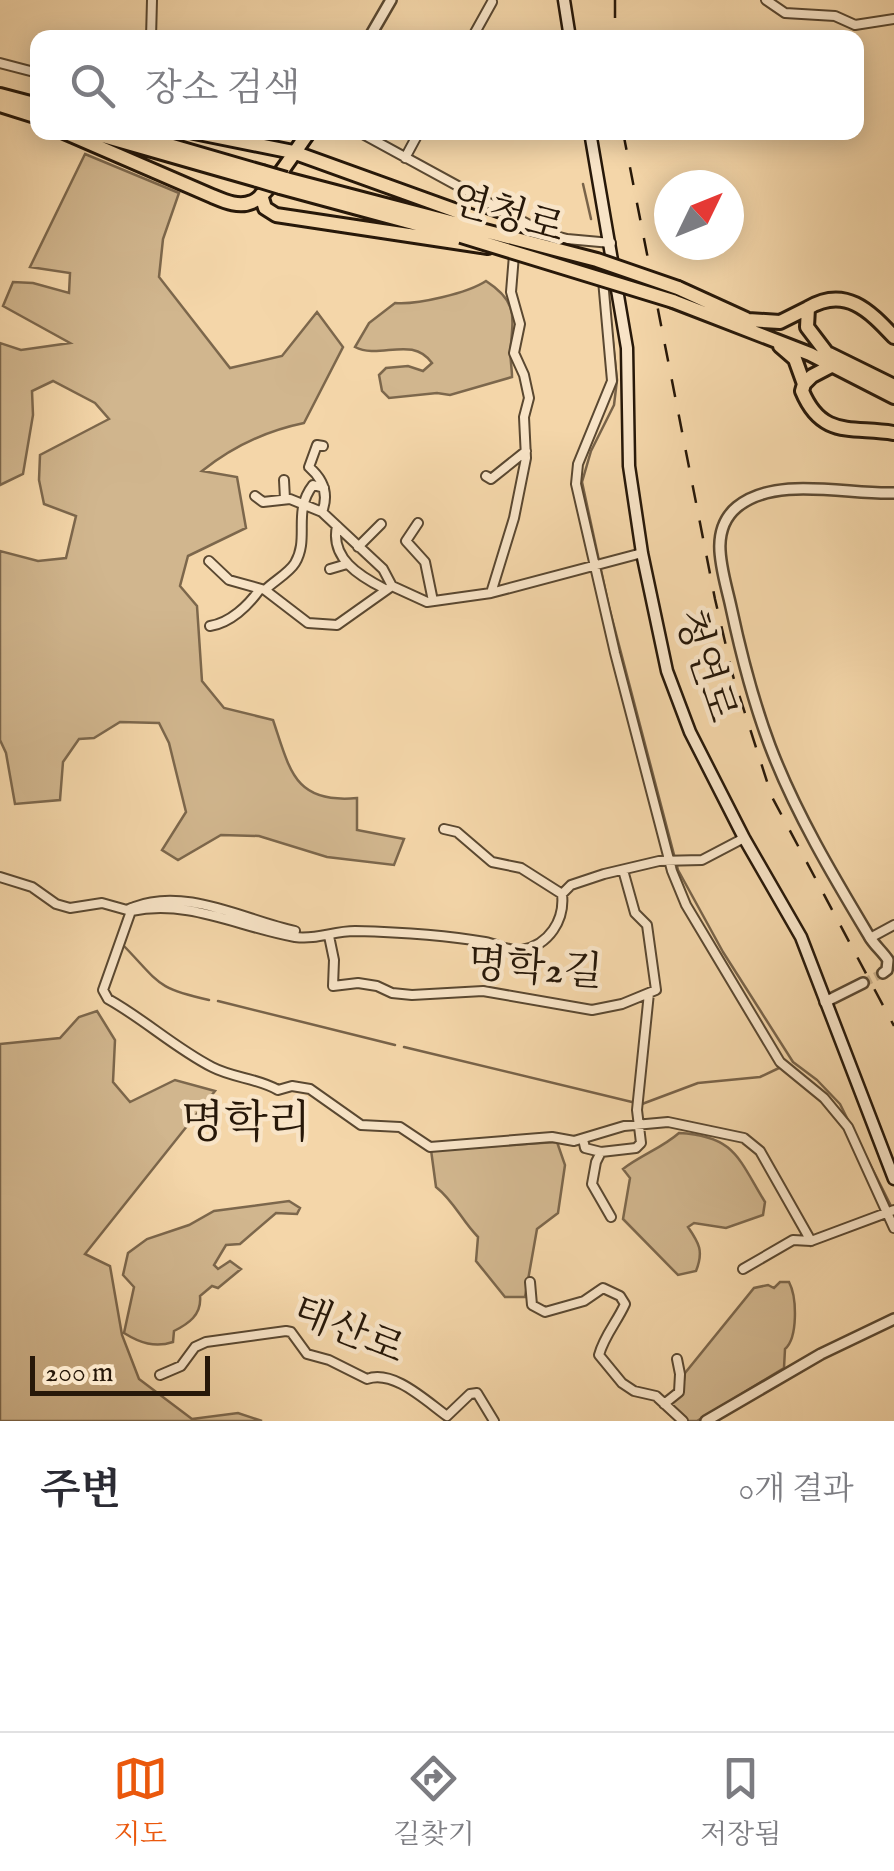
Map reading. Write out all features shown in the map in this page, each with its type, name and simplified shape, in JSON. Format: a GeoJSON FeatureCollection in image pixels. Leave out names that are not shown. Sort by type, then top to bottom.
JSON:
{"type":"FeatureCollection","features":[{"type":"Feature","properties":{"kind":"highway"},"geometry":{"type":"LineString","coordinates":[[0,95],[30,103]]}},
{"type":"Feature","properties":{"kind":"highway"},"geometry":{"type":"LineString","coordinates":[[0,105],[30,115]]}},
{"type":"Feature","properties":{"kind":"highway"},"geometry":{"type":"LineString","coordinates":[[83,140],[232,204],[254,202],[303,140]]}},
{"type":"Feature","properties":{"kind":"highway","name":"연청로"},"geometry":{"type":"LineString","coordinates":[[120,140],[260,176]]}},
{"type":"Feature","properties":{"kind":"highway","name":"연청로"},"geometry":{"type":"LineString","coordinates":[[149,140],[284,183],[462,230],[506,236],[597,260],[894,386]]}},
{"type":"Feature","properties":{"kind":"highway"},"geometry":{"type":"LineString","coordinates":[[238,140],[276,147],[321,162],[462,230]]}},
{"type":"Feature","properties":{"kind":"highway"},"geometry":{"type":"LineString","coordinates":[[276,147],[300,140]]}},
{"type":"Feature","properties":{"kind":"highway"},"geometry":{"type":"LineString","coordinates":[[309,140],[309,147],[321,162]]}},
{"type":"Feature","properties":{"kind":"highway"},"geometry":{"type":"LineString","coordinates":[[261,195],[265,208],[276,216],[462,230]]}},
{"type":"Feature","properties":{"kind":"highway","name":"연청로"},"geometry":{"type":"LineString","coordinates":[[462,230],[492,246],[602,278],[675,294]]}},
{"type":"Feature","properties":{"kind":"highway"},"geometry":{"type":"LineString","coordinates":[[752,326],[780,322],[831,298],[844,298],[861,304],[894,337]]}},
{"type":"Feature","properties":{"kind":"highway"},"geometry":{"type":"LineString","coordinates":[[808,308],[808,327],[830,359],[804,384],[802,392],[809,408],[824,423],[838,429],[894,433]]}},
{"type":"Feature","properties":{"kind":"highway"},"geometry":{"type":"LineString","coordinates":[[752,326],[787,350],[795,359],[804,384]]}},
{"type":"Feature","properties":{"kind":"highway","name":"연청로"},"geometry":{"type":"LineString","coordinates":[[830,359],[894,397]]}},
{"type":"Feature","properties":{"kind":"main road"},"geometry":{"type":"LineString","coordinates":[[564,0],[569,30]]}},
{"type":"Feature","properties":{"kind":"main road","name":"청연로"},"geometry":{"type":"LineString","coordinates":[[592,140],[628,348],[629,466],[660,647],[676,698],[744,838],[802,937],[894,1179]]}},
{"type":"Feature","properties":{"kind":"street"},"geometry":{"type":"LineString","coordinates":[[152,0],[152,30]]}},
{"type":"Feature","properties":{"kind":"street"},"geometry":{"type":"LineString","coordinates":[[378,22],[380,0]]}},
{"type":"Feature","properties":{"kind":"street"},"geometry":{"type":"LineString","coordinates":[[374,30],[392,0]]}},
{"type":"Feature","properties":{"kind":"street"},"geometry":{"type":"LineString","coordinates":[[766,0],[785,13],[835,16],[856,25],[894,19]]}},
{"type":"Feature","properties":{"kind":"street"},"geometry":{"type":"LineString","coordinates":[[477,30],[493,1]]}},
{"type":"Feature","properties":{"kind":"street"},"geometry":{"type":"LineString","coordinates":[[0,62],[30,71]]}},
{"type":"Feature","properties":{"kind":"street"},"geometry":{"type":"LineString","coordinates":[[373,140],[524,223],[567,240],[611,243]]}},
{"type":"Feature","properties":{"kind":"street"},"geometry":{"type":"LineString","coordinates":[[405,158],[415,140]]}},
{"type":"Feature","properties":{"kind":"street"},"geometry":{"type":"LineString","coordinates":[[591,242],[601,228],[601,186]]}},
{"type":"Feature","properties":{"kind":"street"},"geometry":{"type":"LineString","coordinates":[[491,593],[514,518],[526,452],[524,417],[529,398],[514,353],[520,324],[511,292],[514,255],[524,223]]}},
{"type":"Feature","properties":{"kind":"street"},"geometry":{"type":"LineString","coordinates":[[602,278],[612,382],[578,464],[576,484],[615,653],[686,905],[780,1062],[824,1098],[848,1127],[891,1212],[894,1228]]}},
{"type":"Feature","properties":{"kind":"street"},"geometry":{"type":"LineString","coordinates":[[322,512],[326,502],[324,488],[318,474],[309,467],[317,445],[324,446]]}},
{"type":"Feature","properties":{"kind":"street"},"geometry":{"type":"LineString","coordinates":[[486,476],[490,479],[526,452]]}},
{"type":"Feature","properties":{"kind":"street"},"geometry":{"type":"LineString","coordinates":[[284,480],[285,499]]}},
{"type":"Feature","properties":{"kind":"street"},"geometry":{"type":"LineString","coordinates":[[210,626],[222,624],[246,608],[294,566],[301,548],[302,503],[313,485],[324,488]]}},
{"type":"Feature","properties":{"kind":"street"},"geometry":{"type":"LineString","coordinates":[[882,973],[887,970],[888,960],[870,938],[819,848],[772,752],[738,638],[720,535],[738,507],[771,492],[833,489],[894,493]]}},
{"type":"Feature","properties":{"kind":"street"},"geometry":{"type":"LineString","coordinates":[[255,496],[263,502],[285,499],[302,503],[322,512],[389,584]]}},
{"type":"Feature","properties":{"kind":"street"},"geometry":{"type":"LineString","coordinates":[[418,523],[406,541],[426,562],[433,601]]}},
{"type":"Feature","properties":{"kind":"street"},"geometry":{"type":"LineString","coordinates":[[358,547],[380,524]]}},
{"type":"Feature","properties":{"kind":"street"},"geometry":{"type":"LineString","coordinates":[[336,526],[335,548],[347,564],[408,595],[433,601],[491,593],[642,553]]}},
{"type":"Feature","properties":{"kind":"street"},"geometry":{"type":"LineString","coordinates":[[209,561],[229,580],[263,590],[308,623],[337,625],[389,584],[397,566]]}},
{"type":"Feature","properties":{"kind":"street"},"geometry":{"type":"LineString","coordinates":[[330,569],[347,564]]}},
{"type":"Feature","properties":{"kind":"street","name":"명학2길"},"geometry":{"type":"LineString","coordinates":[[444,830],[457,832],[492,862],[521,868],[562,894]]}},
{"type":"Feature","properties":{"kind":"street","name":"명학2길"},"geometry":{"type":"LineString","coordinates":[[0,876],[32,887],[56,904],[70,908],[102,903],[126,910],[170,906],[295,937],[313,939],[352,931],[374,932],[487,942],[523,950],[556,928],[563,908],[562,894],[571,885],[675,860],[702,860],[744,838]]}},
{"type":"Feature","properties":{"kind":"street","name":"명학2길"},"geometry":{"type":"LineString","coordinates":[[329,936],[334,960],[333,986],[358,982],[392,994],[412,995],[483,991],[592,1010],[622,1004],[656,990],[646,925],[636,913],[623,870]]}},
{"type":"Feature","properties":{"kind":"street"},"geometry":{"type":"LineString","coordinates":[[131,909],[103,990],[108,999],[222,1072],[264,1082],[278,1090],[292,1086],[310,1089],[361,1124],[400,1127],[430,1147],[510,1139],[582,1140],[624,1126],[668,1122],[744,1138],[754,1144],[811,1241]]}},
{"type":"Feature","properties":{"kind":"street"},"geometry":{"type":"LineString","coordinates":[[870,938],[894,925]]}},
{"type":"Feature","properties":{"kind":"street"},"geometry":{"type":"LineString","coordinates":[[825,1002],[864,983]]}},
{"type":"Feature","properties":{"kind":"street"},"geometry":{"type":"LineString","coordinates":[[582,1140],[585,1148],[602,1152],[636,1148],[642,1136],[636,1110],[649,993]]}},
{"type":"Feature","properties":{"kind":"street"},"geometry":{"type":"LineString","coordinates":[[602,1152],[592,1184],[611,1217]]}},
{"type":"Feature","properties":{"kind":"street"},"geometry":{"type":"LineString","coordinates":[[743,1269],[793,1240],[811,1241],[891,1212]]}},
{"type":"Feature","properties":{"kind":"street"},"geometry":{"type":"LineString","coordinates":[[530,1282],[532,1305],[545,1312],[584,1301],[603,1288],[620,1296],[625,1304],[599,1355],[622,1383],[656,1396],[682,1421]]}},
{"type":"Feature","properties":{"kind":"street"},"geometry":{"type":"LineString","coordinates":[[706,1421],[821,1354],[894,1320]]}},
{"type":"Feature","properties":{"kind":"street","name":"태산로"},"geometry":{"type":"LineString","coordinates":[[160,1375],[181,1366],[195,1347],[206,1342],[286,1331],[291,1332],[307,1354],[330,1360],[367,1379],[378,1374],[389,1378],[447,1416],[470,1394],[477,1394],[494,1421]]}},
{"type":"Feature","properties":{"kind":"street"},"geometry":{"type":"LineString","coordinates":[[664,1404],[678,1392],[680,1374],[676,1359]]}},
{"type":"Feature","properties":{"kind":"shaded area"},"geometry":{"type":"Polygon","coordinates":[[[85,154],[179,193],[163,239],[159,277],[230,368],[282,356],[317,312],[343,347],[304,423],[250,441],[202,471],[237,477],[246,528],[188,556],[180,586],[197,606],[202,681],[224,708],[273,720],[290,768],[307,789],[336,798],[357,798],[357,830],[404,839],[394,865],[327,857],[259,836],[221,835],[178,860],[162,850],[186,812],[169,743],[159,723],[120,722],[94,738],[79,739],[63,762],[60,800],[15,804],[0,740],[0,551],[38,561],[66,558],[76,516],[44,504],[39,480],[40,455],[109,419],[95,403],[53,381],[32,391],[33,415],[23,474],[0,485],[0,343],[21,350],[70,343],[3,306],[13,282],[69,293],[70,273],[30,267],[85,154]]]}},
{"type":"Feature","properties":{"kind":"shaded area"},"geometry":{"type":"Polygon","coordinates":[[[486,281],[503,294],[510,308],[512,377],[450,395],[389,398],[382,391],[379,375],[386,368],[408,366],[423,371],[432,363],[415,351],[355,347],[369,323],[395,303],[442,297],[486,281]]]}},
{"type":"Feature","properties":{"kind":"shaded area"},"geometry":{"type":"Polygon","coordinates":[[[97,1011],[115,1040],[113,1082],[130,1102],[175,1080],[215,1091],[85,1254],[110,1266],[122,1335],[139,1379],[192,1419],[238,1413],[262,1421],[0,1421],[0,1044],[60,1038],[79,1017],[97,1011]]]}},
{"type":"Feature","properties":{"kind":"shaded area"},"geometry":{"type":"Polygon","coordinates":[[[679,1133],[712,1139],[733,1152],[765,1202],[763,1215],[726,1228],[694,1223],[688,1227],[699,1247],[700,1258],[696,1271],[678,1275],[623,1219],[630,1178],[623,1169],[679,1133]]]}},
{"type":"Feature","properties":{"kind":"shaded area"},"geometry":{"type":"Polygon","coordinates":[[[557,1142],[565,1165],[558,1213],[537,1229],[525,1297],[505,1297],[476,1261],[478,1237],[436,1187],[431,1150],[557,1142]]]}},
{"type":"Feature","properties":{"kind":"shaded area"},"geometry":{"type":"Polygon","coordinates":[[[289,1201],[300,1208],[297,1214],[276,1213],[240,1244],[226,1245],[214,1265],[218,1269],[230,1261],[241,1269],[218,1288],[212,1286],[200,1296],[196,1314],[174,1331],[173,1342],[148,1344],[124,1333],[134,1287],[123,1275],[128,1253],[147,1239],[189,1225],[214,1211],[289,1201]]]}},
{"type":"Feature","properties":{"kind":"shaded area"},"geometry":{"type":"Polygon","coordinates":[[[780,1282],[789,1282],[795,1307],[784,1368],[697,1421],[687,1421],[667,1405],[682,1392],[685,1373],[754,1288],[774,1288],[780,1282]]]}},
{"type":"Feature","properties":{"kind":"waterway"},"geometry":{"type":"LineString","coordinates":[[583,184],[591,219]]}},
{"type":"Feature","properties":{"kind":"waterway"},"geometry":{"type":"LineString","coordinates":[[609,306],[617,380],[614,405],[591,451],[582,482],[609,607],[678,870],[723,952],[793,1062],[840,1104],[892,1208]]}},
{"type":"Feature","properties":{"kind":"waterway"},"geometry":{"type":"LineString","coordinates":[[123,945],[160,982],[178,992],[209,1000]]}},
{"type":"Feature","properties":{"kind":"waterway"},"geometry":{"type":"LineString","coordinates":[[218,1001],[395,1045]]}},
{"type":"Feature","properties":{"kind":"waterway"},"geometry":{"type":"LineString","coordinates":[[404,1047],[632,1102]]}},
{"type":"Feature","properties":{"kind":"waterway"},"geometry":{"type":"LineString","coordinates":[[642,1104],[698,1083],[760,1077],[779,1068]]}},
{"type":"Feature","properties":{"kind":"tunnel"},"geometry":{"type":"LineString","coordinates":[[863,983],[883,973]]}},
{"type":"Feature","properties":{"kind":"railway"},"geometry":{"type":"LineString","coordinates":[[615,0],[615,30]]}},
{"type":"Feature","properties":{"kind":"railway"},"geometry":{"type":"LineString","coordinates":[[625,140],[733,676],[772,797],[894,1026]]}},
{"type":"Feature","properties":{"kind":"district","name":"명학리"},"geometry":{"type":"Point","coordinates":[246,1124]}}]}
